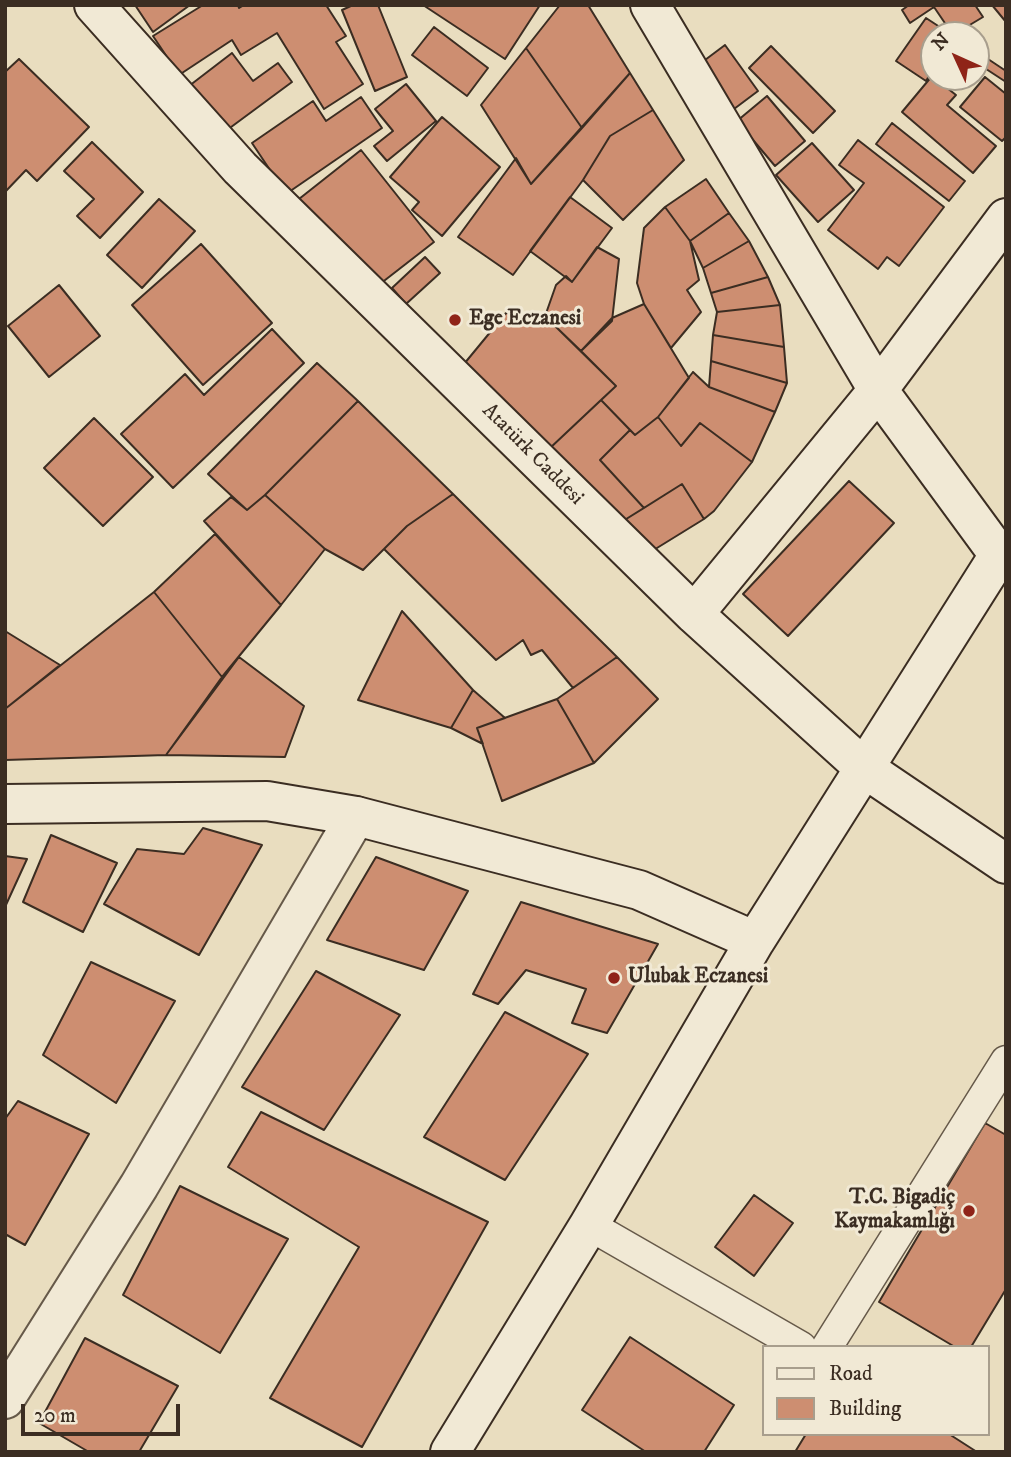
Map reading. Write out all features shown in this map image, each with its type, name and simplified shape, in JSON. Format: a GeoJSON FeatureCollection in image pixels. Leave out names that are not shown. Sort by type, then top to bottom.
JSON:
{"type":"FeatureCollection","features":[{"type":"Feature","properties":{"kind":"street","name":"Atatürk Caddesi"},"geometry":{"type":"LineString","coordinates":[[94,5],[240,168],[694,614],[864,768],[1006,864]]}},
{"type":"Feature","properties":{"kind":"street"},"geometry":{"type":"LineString","coordinates":[[450,1452],[589,1224],[755,941],[1003,556],[878,390],[650,5]]}},
{"type":"Feature","properties":{"kind":"street"},"geometry":{"type":"LineString","coordinates":[[694,614],[878,390],[1006,218]]}},
{"type":"Feature","properties":{"kind":"street"},"geometry":{"type":"LineString","coordinates":[[5,804],[267,801],[356,816],[639,890],[755,941]]}},
{"type":"Feature","properties":{"kind":"street"},"geometry":{"type":"LineString","coordinates":[[5,1399],[139,1186],[356,816]]}},
{"type":"Feature","properties":{"kind":"lane"},"geometry":{"type":"LineString","coordinates":[[828,1345],[1006,1061]]}},
{"type":"Feature","properties":{"kind":"lane"},"geometry":{"type":"LineString","coordinates":[[589,1224],[797,1345]]}},
{"type":"Feature","properties":{"kind":"building"},"geometry":{"type":"Polygon","coordinates":[[[135,5],[190,5],[153,32],[135,5]]]}},
{"type":"Feature","properties":{"kind":"building"},"geometry":{"type":"Polygon","coordinates":[[[203,5],[238,5],[239,8],[244,5],[326,5],[346,36],[336,42],[363,84],[324,109],[277,33],[241,55],[232,40],[179,75],[153,36],[203,5]]]}},
{"type":"Feature","properties":{"kind":"building"},"geometry":{"type":"Polygon","coordinates":[[[353,5],[378,5],[407,77],[375,91],[342,10],[353,5]]]}},
{"type":"Feature","properties":{"kind":"building"},"geometry":{"type":"Polygon","coordinates":[[[423,5],[540,5],[505,59],[423,5]]]}},
{"type":"Feature","properties":{"kind":"building"},"geometry":{"type":"Polygon","coordinates":[[[560,5],[588,5],[630,73],[582,128],[526,48],[560,5]]]}},
{"type":"Feature","properties":{"kind":"building"},"geometry":{"type":"Polygon","coordinates":[[[909,5],[975,5],[983,17],[976,21],[944,21],[934,7],[910,23],[902,10],[909,5]]]}},
{"type":"Feature","properties":{"kind":"building"},"geometry":{"type":"Polygon","coordinates":[[[992,5],[1006,5],[1006,22],[992,5]]]}},
{"type":"Feature","properties":{"kind":"building"},"geometry":{"type":"Polygon","coordinates":[[[434,27],[488,68],[467,96],[412,55],[434,27]]]}},
{"type":"Feature","properties":{"kind":"building"},"geometry":{"type":"Polygon","coordinates":[[[920,27],[920,77],[896,61],[920,27]]]}},
{"type":"Feature","properties":{"kind":"building"},"geometry":{"type":"Polygon","coordinates":[[[725,45],[758,91],[734,109],[701,63],[725,45]]]}},
{"type":"Feature","properties":{"kind":"building"},"geometry":{"type":"Polygon","coordinates":[[[771,46],[835,111],[813,133],[749,68],[771,46]]]}},
{"type":"Feature","properties":{"kind":"building"},"geometry":{"type":"Polygon","coordinates":[[[526,48],[582,128],[531,184],[481,105],[526,48]]]}},
{"type":"Feature","properties":{"kind":"building"},"geometry":{"type":"Polygon","coordinates":[[[232,53],[253,81],[278,63],[292,82],[223,133],[189,86],[232,53]]]}},
{"type":"Feature","properties":{"kind":"building"},"geometry":{"type":"Polygon","coordinates":[[[19,59],[89,127],[37,181],[26,170],[5,192],[5,72],[19,59]]]}},
{"type":"Feature","properties":{"kind":"building"},"geometry":{"type":"Polygon","coordinates":[[[990,60],[1006,71],[1006,82],[990,72],[990,60]]]}},
{"type":"Feature","properties":{"kind":"building"},"geometry":{"type":"Polygon","coordinates":[[[630,73],[653,110],[610,136],[583,180],[513,275],[458,237],[516,158],[531,184],[630,73]]]}},
{"type":"Feature","properties":{"kind":"building"},"geometry":{"type":"Polygon","coordinates":[[[990,81],[1006,94],[1006,137],[1002,141],[960,107],[973,91],[990,91],[990,81]]]}},
{"type":"Feature","properties":{"kind":"building"},"geometry":{"type":"Polygon","coordinates":[[[406,84],[436,121],[387,161],[374,146],[393,131],[375,109],[406,84]]]}},
{"type":"Feature","properties":{"kind":"building"},"geometry":{"type":"Polygon","coordinates":[[[920,90],[951,91],[956,95],[947,105],[996,146],[973,173],[902,112],[920,90]]]}},
{"type":"Feature","properties":{"kind":"building"},"geometry":{"type":"Polygon","coordinates":[[[767,96],[805,141],[775,166],[737,121],[767,96]]]}},
{"type":"Feature","properties":{"kind":"building"},"geometry":{"type":"Polygon","coordinates":[[[361,97],[382,128],[286,194],[252,143],[313,101],[326,121],[361,97]]]}},
{"type":"Feature","properties":{"kind":"building"},"geometry":{"type":"Polygon","coordinates":[[[653,110],[684,160],[623,220],[583,180],[610,136],[653,110]]]}},
{"type":"Feature","properties":{"kind":"building"},"geometry":{"type":"Polygon","coordinates":[[[442,117],[500,167],[442,236],[412,210],[419,202],[390,177],[442,117]]]}},
{"type":"Feature","properties":{"kind":"building"},"geometry":{"type":"Polygon","coordinates":[[[892,123],[965,181],[949,201],[876,144],[892,123]]]}},
{"type":"Feature","properties":{"kind":"building"},"geometry":{"type":"Polygon","coordinates":[[[858,140],[944,207],[899,266],[887,257],[878,269],[828,230],[864,183],[839,165],[858,140]]]}},
{"type":"Feature","properties":{"kind":"building"},"geometry":{"type":"Polygon","coordinates":[[[92,142],[143,192],[100,238],[77,216],[94,199],[64,171],[92,142]]]}},
{"type":"Feature","properties":{"kind":"building"},"geometry":{"type":"Polygon","coordinates":[[[812,143],[854,190],[818,222],[776,175],[812,143]]]}},
{"type":"Feature","properties":{"kind":"building"},"geometry":{"type":"Polygon","coordinates":[[[361,150],[434,242],[371,291],[299,199],[361,150]]]}},
{"type":"Feature","properties":{"kind":"building"},"geometry":{"type":"Polygon","coordinates":[[[706,179],[729,213],[690,241],[665,207],[706,179]]]}},
{"type":"Feature","properties":{"kind":"building"},"geometry":{"type":"Polygon","coordinates":[[[570,197],[612,228],[572,282],[530,251],[570,197]]]}},
{"type":"Feature","properties":{"kind":"building"},"geometry":{"type":"Polygon","coordinates":[[[159,199],[195,231],[142,288],[107,255],[159,199]]]}},
{"type":"Feature","properties":{"kind":"building"},"geometry":{"type":"Polygon","coordinates":[[[665,207],[690,241],[699,280],[687,290],[701,312],[671,348],[644,304],[637,283],[644,228],[665,207]]]}},
{"type":"Feature","properties":{"kind":"building"},"geometry":{"type":"Polygon","coordinates":[[[729,213],[749,241],[703,268],[690,241],[729,213]]]}},
{"type":"Feature","properties":{"kind":"building"},"geometry":{"type":"Polygon","coordinates":[[[749,241],[768,277],[711,293],[703,268],[749,241]]]}},
{"type":"Feature","properties":{"kind":"building"},"geometry":{"type":"Polygon","coordinates":[[[201,244],[272,323],[203,385],[132,305],[201,244]]]}},
{"type":"Feature","properties":{"kind":"building"},"geometry":{"type":"Polygon","coordinates":[[[597,247],[619,259],[612,321],[581,351],[554,325],[543,322],[556,285],[566,276],[572,282],[597,247]]]}},
{"type":"Feature","properties":{"kind":"building"},"geometry":{"type":"Polygon","coordinates":[[[425,257],[440,273],[406,304],[392,288],[425,257]]]}},
{"type":"Feature","properties":{"kind":"building"},"geometry":{"type":"Polygon","coordinates":[[[768,277],[780,305],[717,312],[711,293],[768,277]]]}},
{"type":"Feature","properties":{"kind":"building"},"geometry":{"type":"Polygon","coordinates":[[[59,285],[100,336],[49,377],[8,326],[59,285]]]}},
{"type":"Feature","properties":{"kind":"building"},"geometry":{"type":"Polygon","coordinates":[[[644,304],[689,378],[658,417],[635,435],[601,400],[616,386],[581,351],[612,318],[644,304]]]}},
{"type":"Feature","properties":{"kind":"building"},"geometry":{"type":"Polygon","coordinates":[[[780,305],[784,347],[713,335],[717,312],[780,305]]]}},
{"type":"Feature","properties":{"kind":"building"},"geometry":{"type":"Polygon","coordinates":[[[506,313],[554,325],[616,386],[549,449],[464,364],[506,313]]]}},
{"type":"Feature","properties":{"kind":"building"},"geometry":{"type":"Polygon","coordinates":[[[272,329],[304,363],[173,488],[121,434],[185,374],[204,395],[272,329]]]}},
{"type":"Feature","properties":{"kind":"building"},"geometry":{"type":"Polygon","coordinates":[[[713,335],[784,347],[787,383],[711,361],[713,335]]]}},
{"type":"Feature","properties":{"kind":"building"},"geometry":{"type":"Polygon","coordinates":[[[711,361],[787,383],[775,412],[709,387],[711,361]]]}},
{"type":"Feature","properties":{"kind":"building"},"geometry":{"type":"Polygon","coordinates":[[[317,363],[358,401],[247,510],[208,474],[317,363]]]}},
{"type":"Feature","properties":{"kind":"building"},"geometry":{"type":"Polygon","coordinates":[[[693,372],[709,387],[775,412],[752,462],[700,423],[681,446],[658,417],[693,372]]]}},
{"type":"Feature","properties":{"kind":"building"},"geometry":{"type":"Polygon","coordinates":[[[601,400],[630,430],[600,460],[644,508],[623,521],[549,449],[601,400]]]}},
{"type":"Feature","properties":{"kind":"building"},"geometry":{"type":"Polygon","coordinates":[[[358,401],[453,494],[407,526],[363,570],[325,549],[265,495],[358,401]]]}},
{"type":"Feature","properties":{"kind":"building"},"geometry":{"type":"Polygon","coordinates":[[[658,417],[681,446],[700,423],[752,462],[714,511],[704,519],[682,484],[644,508],[600,460],[630,430],[635,435],[658,417]]]}},
{"type":"Feature","properties":{"kind":"building"},"geometry":{"type":"Polygon","coordinates":[[[94,418],[153,477],[103,526],[44,468],[94,418]]]}},
{"type":"Feature","properties":{"kind":"building"},"geometry":{"type":"Polygon","coordinates":[[[849,481],[894,523],[788,636],[743,594],[849,481]]]}},
{"type":"Feature","properties":{"kind":"building"},"geometry":{"type":"Polygon","coordinates":[[[682,484],[704,519],[644,556],[623,521],[682,484]]]}},
{"type":"Feature","properties":{"kind":"building"},"geometry":{"type":"Polygon","coordinates":[[[453,494],[617,657],[573,688],[542,650],[531,655],[523,640],[496,660],[384,549],[407,526],[453,494]]]}},
{"type":"Feature","properties":{"kind":"building"},"geometry":{"type":"Polygon","coordinates":[[[265,495],[325,549],[281,605],[204,521],[231,497],[247,510],[265,495]]]}},
{"type":"Feature","properties":{"kind":"building"},"geometry":{"type":"Polygon","coordinates":[[[215,534],[281,605],[222,677],[154,592],[215,534]]]}},
{"type":"Feature","properties":{"kind":"building"},"geometry":{"type":"Polygon","coordinates":[[[154,592],[222,677],[166,755],[5,760],[5,709],[154,592]]]}},
{"type":"Feature","properties":{"kind":"building"},"geometry":{"type":"Polygon","coordinates":[[[402,611],[473,690],[451,728],[358,700],[402,611]]]}},
{"type":"Feature","properties":{"kind":"building"},"geometry":{"type":"Polygon","coordinates":[[[5,631],[60,665],[5,709],[5,631]]]}},
{"type":"Feature","properties":{"kind":"building"},"geometry":{"type":"Polygon","coordinates":[[[239,657],[304,706],[285,757],[166,755],[239,657]]]}},
{"type":"Feature","properties":{"kind":"building"},"geometry":{"type":"Polygon","coordinates":[[[617,657],[658,699],[594,763],[557,699],[617,657]]]}},
{"type":"Feature","properties":{"kind":"building"},"geometry":{"type":"Polygon","coordinates":[[[473,690],[505,718],[477,728],[483,744],[451,728],[473,690]]]}},
{"type":"Feature","properties":{"kind":"building"},"geometry":{"type":"Polygon","coordinates":[[[557,699],[594,763],[502,801],[477,728],[557,699]]]}},
{"type":"Feature","properties":{"kind":"building"},"geometry":{"type":"Polygon","coordinates":[[[203,828],[262,845],[199,955],[104,904],[137,849],[184,854],[203,828]]]}},
{"type":"Feature","properties":{"kind":"building"},"geometry":{"type":"Polygon","coordinates":[[[51,835],[117,863],[83,932],[23,902],[51,835]]]}},
{"type":"Feature","properties":{"kind":"building"},"geometry":{"type":"Polygon","coordinates":[[[5,856],[27,859],[5,907],[5,856]]]}},
{"type":"Feature","properties":{"kind":"building"},"geometry":{"type":"Polygon","coordinates":[[[376,857],[468,891],[424,970],[327,940],[376,857]]]}},
{"type":"Feature","properties":{"kind":"building"},"geometry":{"type":"Polygon","coordinates":[[[521,902],[658,944],[607,1033],[572,1023],[586,989],[526,970],[498,1004],[473,994],[521,902]]]}},
{"type":"Feature","properties":{"kind":"building"},"geometry":{"type":"Polygon","coordinates":[[[91,962],[175,1001],[116,1103],[43,1055],[91,962]]]}},
{"type":"Feature","properties":{"kind":"building"},"geometry":{"type":"Polygon","coordinates":[[[316,971],[400,1015],[324,1130],[242,1087],[316,971]]]}},
{"type":"Feature","properties":{"kind":"building"},"geometry":{"type":"Polygon","coordinates":[[[505,1012],[588,1054],[505,1180],[424,1137],[505,1012]]]}},
{"type":"Feature","properties":{"kind":"building"},"geometry":{"type":"Polygon","coordinates":[[[18,1101],[89,1134],[25,1245],[5,1234],[5,1119],[18,1101]]]}},
{"type":"Feature","properties":{"kind":"building"},"geometry":{"type":"Polygon","coordinates":[[[261,1112],[488,1222],[362,1447],[270,1398],[359,1247],[228,1167],[261,1112]]]}},
{"type":"Feature","properties":{"kind":"building","name":"T.C. Bigadiç Kaymakamlığı"},"geometry":{"type":"Polygon","coordinates":[[[985,1123],[1006,1135],[1006,1289],[972,1345],[952,1345],[879,1302],[985,1123]]]}},
{"type":"Feature","properties":{"kind":"building"},"geometry":{"type":"Polygon","coordinates":[[[180,1186],[288,1239],[220,1353],[123,1295],[180,1186]]]}},
{"type":"Feature","properties":{"kind":"building"},"geometry":{"type":"Polygon","coordinates":[[[754,1195],[793,1223],[754,1276],[715,1247],[754,1195]]]}},
{"type":"Feature","properties":{"kind":"building"},"geometry":{"type":"Polygon","coordinates":[[[630,1337],[734,1405],[704,1452],[646,1452],[582,1410],[630,1337]]]}},
{"type":"Feature","properties":{"kind":"building"},"geometry":{"type":"Polygon","coordinates":[[[85,1338],[178,1386],[139,1452],[89,1452],[39,1423],[85,1338]]]}},
{"type":"Feature","properties":{"kind":"building"},"geometry":{"type":"Polygon","coordinates":[[[805,1436],[952,1436],[977,1452],[795,1452],[805,1436]]]}},
{"type":"Feature","properties":{"kind":"place","name":"Ege Eczanesi"},"geometry":{"type":"Point","coordinates":[455,320]}},
{"type":"Feature","properties":{"kind":"place","name":"Ulubak Eczanesi"},"geometry":{"type":"Point","coordinates":[614,978]}},
{"type":"Feature","properties":{"kind":"place","name":"T.C. Bigadiç Kaymakamlığı"},"geometry":{"type":"Point","coordinates":[969,1211]}}]}
